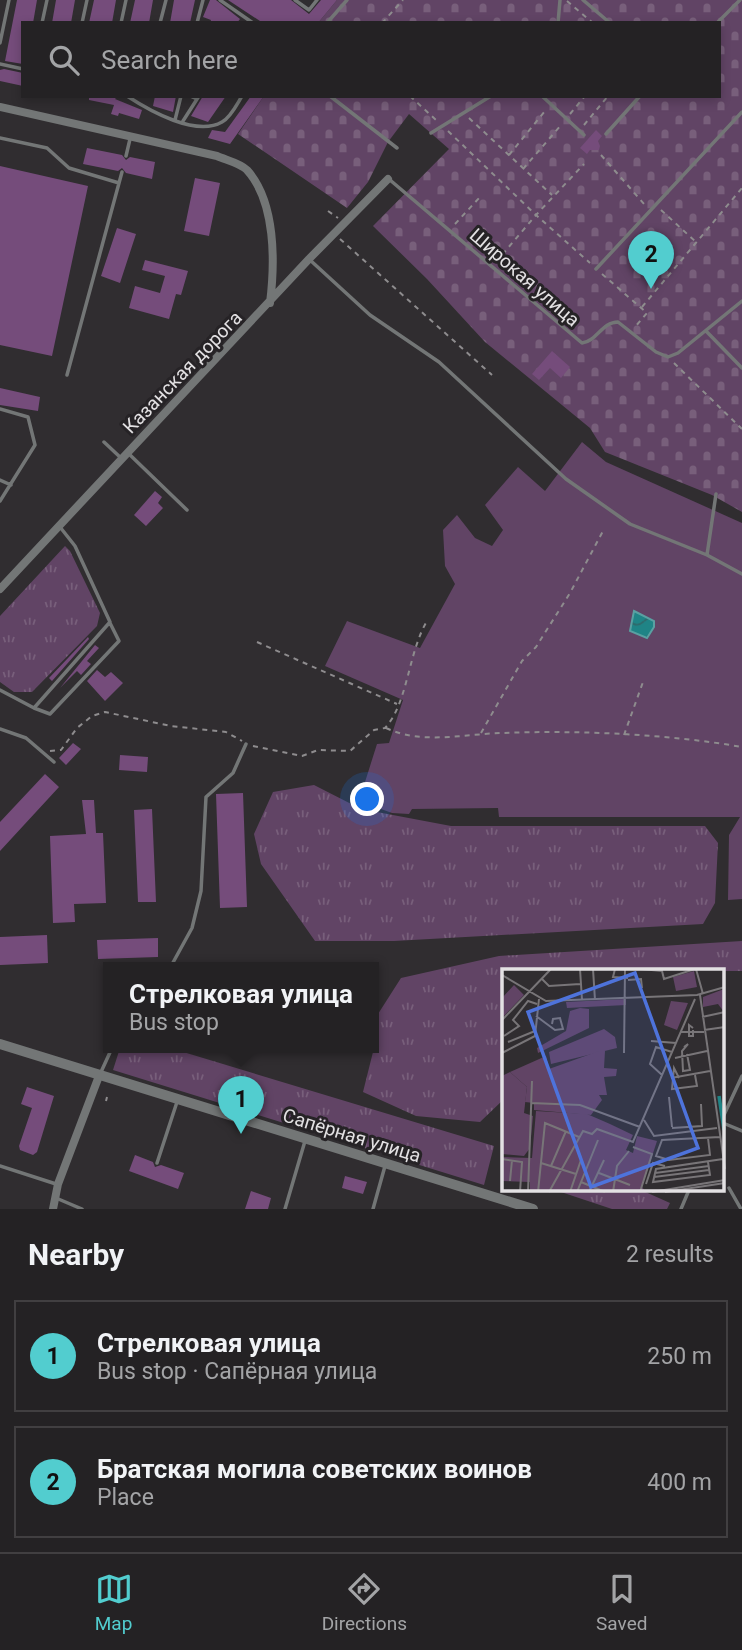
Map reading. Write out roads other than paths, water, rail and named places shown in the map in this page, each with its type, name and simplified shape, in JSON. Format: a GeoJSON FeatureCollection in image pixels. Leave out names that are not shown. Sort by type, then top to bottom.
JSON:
{"type":"FeatureCollection","features":[{"type":"Feature","properties":{"kind":"street"},"geometry":{"type":"LineString","coordinates":[[0,107],[217,156],[245,168],[263,197],[269,223],[273,279],[270,303]]}},
{"type":"Feature","properties":{"kind":"street","name":"Казанская дорога"},"geometry":{"type":"LineString","coordinates":[[0,589],[388,178]]}},
{"type":"Feature","properties":{"kind":"street","name":"Сапёрная улица"},"geometry":{"type":"LineString","coordinates":[[0,1044],[533,1209]]}},
{"type":"Feature","properties":{"kind":"street"},"geometry":{"type":"LineString","coordinates":[[53,1209],[58,1184],[99,1076]]}},
{"type":"Feature","properties":{"kind":"lane"},"geometry":{"type":"LineString","coordinates":[[0,43],[9,0]]}},
{"type":"Feature","properties":{"kind":"lane"},"geometry":{"type":"LineString","coordinates":[[42,21],[47,0]]}},
{"type":"Feature","properties":{"kind":"lane"},"geometry":{"type":"LineString","coordinates":[[82,21],[87,0]]}},
{"type":"Feature","properties":{"kind":"lane"},"geometry":{"type":"LineString","coordinates":[[121,21],[126,0]]}},
{"type":"Feature","properties":{"kind":"lane"},"geometry":{"type":"LineString","coordinates":[[161,21],[166,0]]}},
{"type":"Feature","properties":{"kind":"lane"},"geometry":{"type":"LineString","coordinates":[[197,21],[202,0]]}},
{"type":"Feature","properties":{"kind":"lane"},"geometry":{"type":"LineString","coordinates":[[220,0],[248,21]]}},
{"type":"Feature","properties":{"kind":"lane"},"geometry":{"type":"LineString","coordinates":[[295,0],[309,10],[317,0]]}},
{"type":"Feature","properties":{"kind":"lane"},"geometry":{"type":"LineString","coordinates":[[329,21],[347,0]]}},
{"type":"Feature","properties":{"kind":"lane"},"geometry":{"type":"LineString","coordinates":[[558,21],[560,0]]}},
{"type":"Feature","properties":{"kind":"lane"},"geometry":{"type":"LineString","coordinates":[[583,0],[608,21]]}},
{"type":"Feature","properties":{"kind":"lane"},"geometry":{"type":"LineString","coordinates":[[719,21],[739,1]]}},
{"type":"Feature","properties":{"kind":"lane"},"geometry":{"type":"LineString","coordinates":[[0,64],[21,69]]}},
{"type":"Feature","properties":{"kind":"lane"},"geometry":{"type":"LineString","coordinates":[[130,98],[159,116],[208,128],[225,120],[241,98]]}},
{"type":"Feature","properties":{"kind":"lane"},"geometry":{"type":"LineString","coordinates":[[141,105],[143,98]]}},
{"type":"Feature","properties":{"kind":"lane"},"geometry":{"type":"LineString","coordinates":[[175,120],[180,98]]}},
{"type":"Feature","properties":{"kind":"lane"},"geometry":{"type":"LineString","coordinates":[[182,121],[198,98]]}},
{"type":"Feature","properties":{"kind":"lane"},"geometry":{"type":"LineString","coordinates":[[333,98],[397,148]]}},
{"type":"Feature","properties":{"kind":"lane"},"geometry":{"type":"LineString","coordinates":[[431,133],[487,98]]}},
{"type":"Feature","properties":{"kind":"lane"},"geometry":{"type":"LineString","coordinates":[[544,98],[584,135]]}},
{"type":"Feature","properties":{"kind":"lane"},"geometry":{"type":"LineString","coordinates":[[606,134],[638,98]]}},
{"type":"Feature","properties":{"kind":"lane"},"geometry":{"type":"LineString","coordinates":[[596,269],[742,112]]}},
{"type":"Feature","properties":{"kind":"lane"},"geometry":{"type":"LineString","coordinates":[[126,156],[130,136]]}},
{"type":"Feature","properties":{"kind":"lane"},"geometry":{"type":"LineString","coordinates":[[0,138],[47,148],[69,168],[119,183]]}},
{"type":"Feature","properties":{"kind":"lane"},"geometry":{"type":"LineString","coordinates":[[67,374],[122,172]]}},
{"type":"Feature","properties":{"kind":"lane","name":"Широкая улица"},"geometry":{"type":"LineString","coordinates":[[388,178],[582,343],[590,341],[612,321],[626,325],[665,356],[706,331]]}},
{"type":"Feature","properties":{"kind":"lane"},"geometry":{"type":"LineString","coordinates":[[309,259],[370,315],[439,362],[566,479],[630,524],[707,555],[742,574]]}},
{"type":"Feature","properties":{"kind":"lane"},"geometry":{"type":"LineString","coordinates":[[742,301],[706,331],[742,368]]}},
{"type":"Feature","properties":{"kind":"lane"},"geometry":{"type":"LineString","coordinates":[[0,409],[28,416],[34,445],[0,501]]}},
{"type":"Feature","properties":{"kind":"lane"},"geometry":{"type":"LineString","coordinates":[[104,442],[124,455],[187,510]]}},
{"type":"Feature","properties":{"kind":"lane"},"geometry":{"type":"LineString","coordinates":[[0,480],[11,485]]}},
{"type":"Feature","properties":{"kind":"lane"},"geometry":{"type":"LineString","coordinates":[[707,555],[716,494]]}},
{"type":"Feature","properties":{"kind":"lane"},"geometry":{"type":"LineString","coordinates":[[0,690],[51,714],[118,641],[75,546],[59,526]]}},
{"type":"Feature","properties":{"kind":"lane"},"geometry":{"type":"LineString","coordinates":[[34,708],[110,622]]}},
{"type":"Feature","properties":{"kind":"lane"},"geometry":{"type":"LineString","coordinates":[[0,729],[26,738],[54,762]]}},
{"type":"Feature","properties":{"kind":"lane"},"geometry":{"type":"LineString","coordinates":[[173,962],[192,928],[201,891],[206,797],[233,773],[246,744]]}},
{"type":"Feature","properties":{"kind":"lane"},"geometry":{"type":"LineString","coordinates":[[99,1076],[110,1053]]}},
{"type":"Feature","properties":{"kind":"lane"},"geometry":{"type":"LineString","coordinates":[[724,1118],[742,1077]]}},
{"type":"Feature","properties":{"kind":"lane"},"geometry":{"type":"LineString","coordinates":[[157,1163],[178,1100]]}},
{"type":"Feature","properties":{"kind":"lane"},"geometry":{"type":"LineString","coordinates":[[724,1121],[742,1131]]}},
{"type":"Feature","properties":{"kind":"lane"},"geometry":{"type":"LineString","coordinates":[[285,1209],[305,1139]]}},
{"type":"Feature","properties":{"kind":"lane"},"geometry":{"type":"LineString","coordinates":[[373,1209],[386,1164]]}},
{"type":"Feature","properties":{"kind":"lane"},"geometry":{"type":"LineString","coordinates":[[0,1166],[58,1184]]}},
{"type":"Feature","properties":{"kind":"lane"},"geometry":{"type":"LineString","coordinates":[[729,1188],[741,1209]]}},
{"type":"Feature","properties":{"kind":"lane"},"geometry":{"type":"LineString","coordinates":[[681,1209],[688,1192]]}},
{"type":"Feature","properties":{"kind":"lane"},"geometry":{"type":"LineString","coordinates":[[54,1198],[82,1209]]}},
{"type":"Feature","properties":{"kind":"water"},"geometry":{"type":"Polygon","coordinates":[[[634,611],[654,621],[654,627],[647,638],[630,631],[634,611]]]}},
{"type":"Feature","properties":{"kind":"place","name":"Братская могила советских воинов"},"geometry":{"type":"Point","coordinates":[651,289]}},
{"type":"Feature","properties":{"kind":"place","name":"Стрелковая улица"},"geometry":{"type":"Point","coordinates":[241,1134]}}]}
